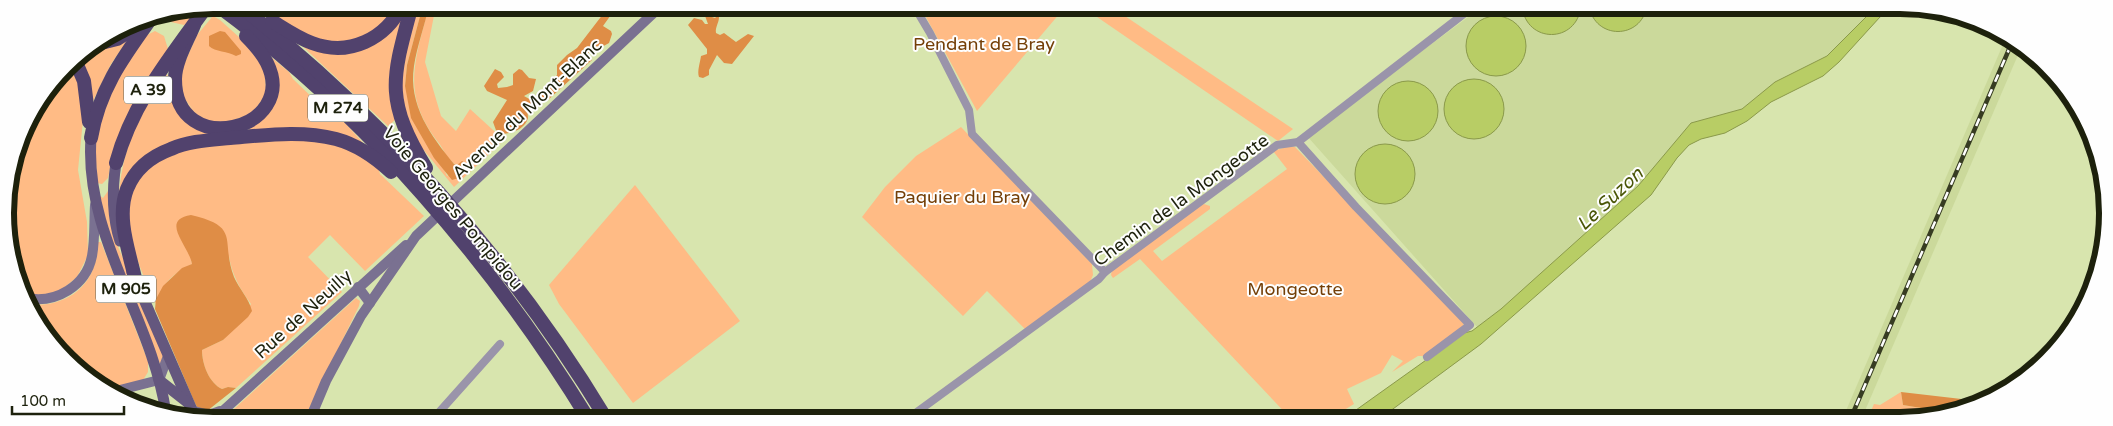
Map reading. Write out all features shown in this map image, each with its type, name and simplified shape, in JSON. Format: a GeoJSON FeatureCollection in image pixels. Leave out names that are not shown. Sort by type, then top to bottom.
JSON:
{"type":"FeatureCollection","features":[{"type":"Feature","properties":{"kind":"highway","name":"A 39"},"geometry":{"type":"LineString","coordinates":[[116,164],[126,130],[137,108],[202,14]]}},
{"type":"Feature","properties":{"kind":"highway"},"geometry":{"type":"LineString","coordinates":[[194,25],[176,72],[177,92],[182,106],[190,116],[205,126],[224,130],[243,126],[258,114],[267,103],[272,77],[263,57],[232,14]]}},
{"type":"Feature","properties":{"kind":"highway","name":"Voie Georges Pompidou"},"geometry":{"type":"LineString","coordinates":[[235,14],[315,86],[388,157],[437,213],[507,300],[584,412]]}},
{"type":"Feature","properties":{"kind":"highway","name":"Voie Georges Pompidou"},"geometry":{"type":"LineString","coordinates":[[238,14],[288,44],[336,86],[402,151],[445,198],[526,299],[602,412]]}},
{"type":"Feature","properties":{"kind":"highway"},"geometry":{"type":"LineString","coordinates":[[260,14],[312,43],[342,48],[355,46],[375,38],[394,20],[397,14]]}},
{"type":"Feature","properties":{"kind":"highway"},"geometry":{"type":"LineString","coordinates":[[410,14],[396,65],[397,103],[402,124],[411,142],[445,198]]}},
{"type":"Feature","properties":{"kind":"highway","name":"A 39"},"geometry":{"type":"LineString","coordinates":[[91,138],[97,108],[108,82],[145,26]]}},
{"type":"Feature","properties":{"kind":"highway"},"geometry":{"type":"LineString","coordinates":[[78,67],[86,89],[91,138]]}},
{"type":"Feature","properties":{"kind":"highway"},"geometry":{"type":"LineString","coordinates":[[135,278],[123,218],[127,189],[135,174],[147,161],[171,148],[187,144],[286,133],[318,135],[337,139],[358,147],[378,160],[437,213]]}},
{"type":"Feature","properties":{"kind":"main road","name":"Avenue du Mont-Blanc"},"geometry":{"type":"LineString","coordinates":[[313,412],[326,381],[370,303],[416,236],[653,14]]}},
{"type":"Feature","properties":{"kind":"main road","name":"M 905"},"geometry":{"type":"LineString","coordinates":[[91,138],[90,169],[95,199],[110,250],[136,312],[159,380],[164,406]]}},
{"type":"Feature","properties":{"kind":"main road","name":"M 905"},"geometry":{"type":"LineString","coordinates":[[116,164],[114,214],[119,236],[135,278],[193,411]]}},
{"type":"Feature","properties":{"kind":"main road"},"geometry":{"type":"LineString","coordinates":[[33,298],[44,299],[57,296],[72,287],[83,276],[90,264],[93,249],[95,199]]}},
{"type":"Feature","properties":{"kind":"main road","name":"Rue de Neuilly"},"geometry":{"type":"LineString","coordinates":[[224,410],[358,286],[416,236]]}},
{"type":"Feature","properties":{"kind":"main road"},"geometry":{"type":"LineString","coordinates":[[358,286],[370,303]]}},
{"type":"Feature","properties":{"kind":"main road"},"geometry":{"type":"LineString","coordinates":[[159,380],[168,356]]}},
{"type":"Feature","properties":{"kind":"main road"},"geometry":{"type":"LineString","coordinates":[[121,390],[159,380]]}},
{"type":"Feature","properties":{"kind":"main road"},"geometry":{"type":"LineString","coordinates":[[159,380],[193,411]]}},
{"type":"Feature","properties":{"kind":"main road"},"geometry":{"type":"LineString","coordinates":[[218,412],[224,410]]}},
{"type":"Feature","properties":{"kind":"street"},"geometry":{"type":"LineString","coordinates":[[919,14],[970,110],[972,134],[1105,272]]}},
{"type":"Feature","properties":{"kind":"street","name":"Chemin de la Mongeotte"},"geometry":{"type":"LineString","coordinates":[[917,412],[1277,145],[1298,142],[1464,14]]}},
{"type":"Feature","properties":{"kind":"street"},"geometry":{"type":"LineString","coordinates":[[1298,142],[1311,159],[1356,207],[1470,324],[1427,357]]}},
{"type":"Feature","properties":{"kind":"street"},"geometry":{"type":"LineString","coordinates":[[439,412],[500,344]]}},
{"type":"Feature","properties":{"kind":"shaded area"},"geometry":{"type":"Polygon","coordinates":[[[421,14],[427,14],[414,66],[414,94],[423,119],[437,142],[454,164],[457,165],[462,161],[464,162],[465,173],[462,177],[452,180],[434,158],[411,118],[405,86],[407,65],[421,14]]]}},
{"type":"Feature","properties":{"kind":"shaded area"},"geometry":{"type":"Polygon","coordinates":[[[603,14],[612,14],[603,26],[611,31],[609,43],[600,48],[597,46],[586,55],[592,60],[546,101],[540,94],[557,75],[557,65],[577,48],[603,14]]]}},
{"type":"Feature","properties":{"kind":"shaded area"},"geometry":{"type":"Polygon","coordinates":[[[704,14],[711,14],[715,18],[718,15],[716,33],[720,35],[724,33],[736,42],[748,34],[754,36],[732,64],[724,63],[717,55],[709,70],[709,75],[703,78],[699,77],[698,70],[701,56],[707,54],[707,49],[688,25],[694,18],[708,24],[704,14]]]}},
{"type":"Feature","properties":{"kind":"shaded area"},"geometry":{"type":"Polygon","coordinates":[[[1472,14],[1869,14],[1827,56],[1775,82],[1742,109],[1691,123],[1638,186],[1501,309],[1477,327],[1307,136],[1472,14]]]}},
{"type":"Feature","properties":{"kind":"shaded area"},"geometry":{"type":"Polygon","coordinates":[[[1525,14],[1578,14],[1571,27],[1562,33],[1552,34],[1541,33],[1532,27],[1525,14]]]}},
{"type":"Feature","properties":{"kind":"shaded area"},"geometry":{"type":"Polygon","coordinates":[[[1592,14],[1644,14],[1636,25],[1628,30],[1618,32],[1608,30],[1592,14]]]}},
{"type":"Feature","properties":{"kind":"shaded area"},"geometry":{"type":"Polygon","coordinates":[[[1869,14],[1884,14],[1839,62],[1823,76],[1771,102],[1747,121],[1725,133],[1701,139],[1689,145],[1677,158],[1651,195],[1481,344],[1389,412],[1353,412],[1501,309],[1638,186],[1691,123],[1742,109],[1775,82],[1827,56],[1869,14]]]}},
{"type":"Feature","properties":{"kind":"shaded area"},"geometry":{"type":"Polygon","coordinates":[[[1496,16],[1513,21],[1521,29],[1526,46],[1521,63],[1513,71],[1496,76],[1479,71],[1471,63],[1466,46],[1471,29],[1479,21],[1496,16]]]}},
{"type":"Feature","properties":{"kind":"shaded area"},"geometry":{"type":"Polygon","coordinates":[[[220,31],[225,32],[241,51],[241,54],[236,56],[209,46],[209,36],[220,31]]]}},
{"type":"Feature","properties":{"kind":"shaded area"},"geometry":{"type":"Polygon","coordinates":[[[2004,42],[2019,53],[1864,412],[1845,412],[2004,42]]]}},
{"type":"Feature","properties":{"kind":"shaded area"},"geometry":{"type":"Polygon","coordinates":[[[495,69],[501,72],[504,77],[497,84],[498,88],[513,85],[513,74],[519,69],[529,78],[536,79],[533,91],[524,96],[531,100],[535,106],[532,110],[528,110],[528,118],[523,126],[510,133],[497,133],[493,122],[507,100],[487,91],[484,86],[495,69]]]}},
{"type":"Feature","properties":{"kind":"shaded area"},"geometry":{"type":"Polygon","coordinates":[[[1474,79],[1491,84],[1499,92],[1504,109],[1499,126],[1491,134],[1474,139],[1457,134],[1449,126],[1444,109],[1449,92],[1457,84],[1474,79]]]}},
{"type":"Feature","properties":{"kind":"shaded area"},"geometry":{"type":"Polygon","coordinates":[[[1408,81],[1425,86],[1433,94],[1438,111],[1433,128],[1425,136],[1408,141],[1391,136],[1383,128],[1378,111],[1383,94],[1391,86],[1408,81]]]}},
{"type":"Feature","properties":{"kind":"shaded area"},"geometry":{"type":"Polygon","coordinates":[[[1385,144],[1402,149],[1410,157],[1415,174],[1410,191],[1402,199],[1385,204],[1368,199],[1360,191],[1355,174],[1360,157],[1368,149],[1385,144]]]}},
{"type":"Feature","properties":{"kind":"shaded area"},"geometry":{"type":"Polygon","coordinates":[[[191,215],[207,220],[223,230],[234,277],[249,302],[252,311],[223,340],[202,350],[205,367],[213,382],[222,389],[228,387],[236,388],[207,411],[197,407],[155,309],[156,299],[163,286],[182,268],[192,264],[176,228],[177,222],[191,215]]]}},
{"type":"Feature","properties":{"kind":"shaded area"},"geometry":{"type":"Polygon","coordinates":[[[1901,392],[1969,400],[1926,411],[1922,411],[1921,408],[1903,405],[1901,392]]]}},
{"type":"Feature","properties":{"kind":"green space"},"geometry":{"type":"Polygon","coordinates":[[[195,14],[184,25],[171,22],[170,19],[195,14]]]}},
{"type":"Feature","properties":{"kind":"green space"},"geometry":{"type":"Polygon","coordinates":[[[272,14],[392,14],[363,38],[336,43],[314,39],[272,14]]]}},
{"type":"Feature","properties":{"kind":"green space"},"geometry":{"type":"Polygon","coordinates":[[[415,14],[421,14],[407,65],[405,86],[447,176],[464,165],[463,162],[457,165],[446,155],[426,124],[415,91],[416,59],[427,14],[434,14],[425,62],[441,116],[456,131],[470,109],[504,140],[454,187],[413,137],[406,122],[399,80],[415,14]]]}},
{"type":"Feature","properties":{"kind":"green space","name":"Pendant de Bray"},"geometry":{"type":"Polygon","coordinates":[[[924,14],[1059,14],[977,111],[924,14]]]}},
{"type":"Feature","properties":{"kind":"green space"},"geometry":{"type":"Polygon","coordinates":[[[1093,14],[1122,14],[1293,129],[1278,141],[1093,14]]]}},
{"type":"Feature","properties":{"kind":"green space"},"geometry":{"type":"Polygon","coordinates":[[[402,15],[392,106],[395,120],[388,126],[298,42],[332,53],[402,15]]]}},
{"type":"Feature","properties":{"kind":"green space"},"geometry":{"type":"Polygon","coordinates":[[[213,16],[249,46],[265,68],[266,94],[253,113],[220,125],[199,117],[183,97],[181,71],[197,35],[213,16]]]}},
{"type":"Feature","properties":{"kind":"green space"},"geometry":{"type":"Polygon","coordinates":[[[155,31],[164,36],[168,49],[114,149],[108,178],[102,184],[97,183],[95,142],[110,89],[143,37],[155,31]]]}},
{"type":"Feature","properties":{"kind":"green space"},"geometry":{"type":"Polygon","coordinates":[[[127,41],[111,64],[93,101],[80,65],[105,45],[127,41]]]}},
{"type":"Feature","properties":{"kind":"green space"},"geometry":{"type":"Polygon","coordinates":[[[271,57],[289,72],[293,79],[318,103],[346,124],[365,145],[246,132],[259,121],[271,57]]]}},
{"type":"Feature","properties":{"kind":"green space"},"geometry":{"type":"Polygon","coordinates":[[[74,70],[82,88],[84,110],[78,170],[87,222],[88,255],[77,277],[60,291],[45,295],[32,295],[24,277],[15,239],[15,187],[24,149],[40,113],[74,70]]]}},
{"type":"Feature","properties":{"kind":"green space"},"geometry":{"type":"Polygon","coordinates":[[[167,74],[170,84],[216,135],[185,140],[119,193],[121,175],[134,130],[148,102],[167,74]]]}},
{"type":"Feature","properties":{"kind":"green space","name":"Paquier du Bray"},"geometry":{"type":"Polygon","coordinates":[[[961,127],[1092,264],[1093,275],[1090,282],[1025,329],[987,291],[963,316],[862,217],[885,187],[916,156],[961,127]]]}},
{"type":"Feature","properties":{"kind":"green space"},"geometry":{"type":"Polygon","coordinates":[[[306,137],[349,149],[378,167],[380,174],[424,216],[365,271],[330,235],[308,257],[342,292],[236,388],[228,387],[222,389],[210,378],[203,361],[202,350],[223,340],[251,304],[237,282],[229,256],[183,241],[191,257],[192,264],[180,271],[165,284],[156,304],[137,257],[131,234],[129,213],[132,192],[143,174],[161,159],[188,148],[306,137]]]}},
{"type":"Feature","properties":{"kind":"green space","name":"Mongeotte"},"geometry":{"type":"Polygon","coordinates":[[[1290,146],[1295,147],[1463,321],[1464,327],[1424,356],[1418,356],[1392,372],[1403,361],[1392,355],[1381,373],[1347,389],[1354,404],[1341,412],[1284,412],[1140,259],[1113,278],[1111,275],[1112,270],[1199,206],[1204,204],[1210,206],[1210,209],[1153,251],[1162,261],[1287,169],[1273,151],[1290,146]]]}},
{"type":"Feature","properties":{"kind":"green space"},"geometry":{"type":"Polygon","coordinates":[[[635,185],[740,321],[633,403],[559,304],[549,285],[635,185]]]}},
{"type":"Feature","properties":{"kind":"green space"},"geometry":{"type":"Polygon","coordinates":[[[108,191],[116,242],[164,354],[163,362],[160,364],[110,240],[99,195],[103,198],[108,191]]]}},
{"type":"Feature","properties":{"kind":"green space"},"geometry":{"type":"Polygon","coordinates":[[[98,242],[101,242],[148,361],[148,372],[143,380],[115,387],[102,379],[63,344],[47,324],[36,305],[63,300],[77,291],[88,279],[95,261],[98,242]]]}},
{"type":"Feature","properties":{"kind":"green space"},"geometry":{"type":"Polygon","coordinates":[[[356,298],[360,301],[307,412],[231,412],[356,298]]]}},
{"type":"Feature","properties":{"kind":"green space"},"geometry":{"type":"Polygon","coordinates":[[[1901,392],[1903,405],[1921,408],[1922,411],[1870,412],[1874,404],[1880,405],[1901,392]]]}},
{"type":"Feature","properties":{"kind":"railway"},"geometry":{"type":"LineString","coordinates":[[1853,412],[2010,46]]}},
{"type":"Feature","properties":{"kind":"water label","name":"Le Suzon"},"geometry":{"type":"Point","coordinates":[1610,199]}}]}
